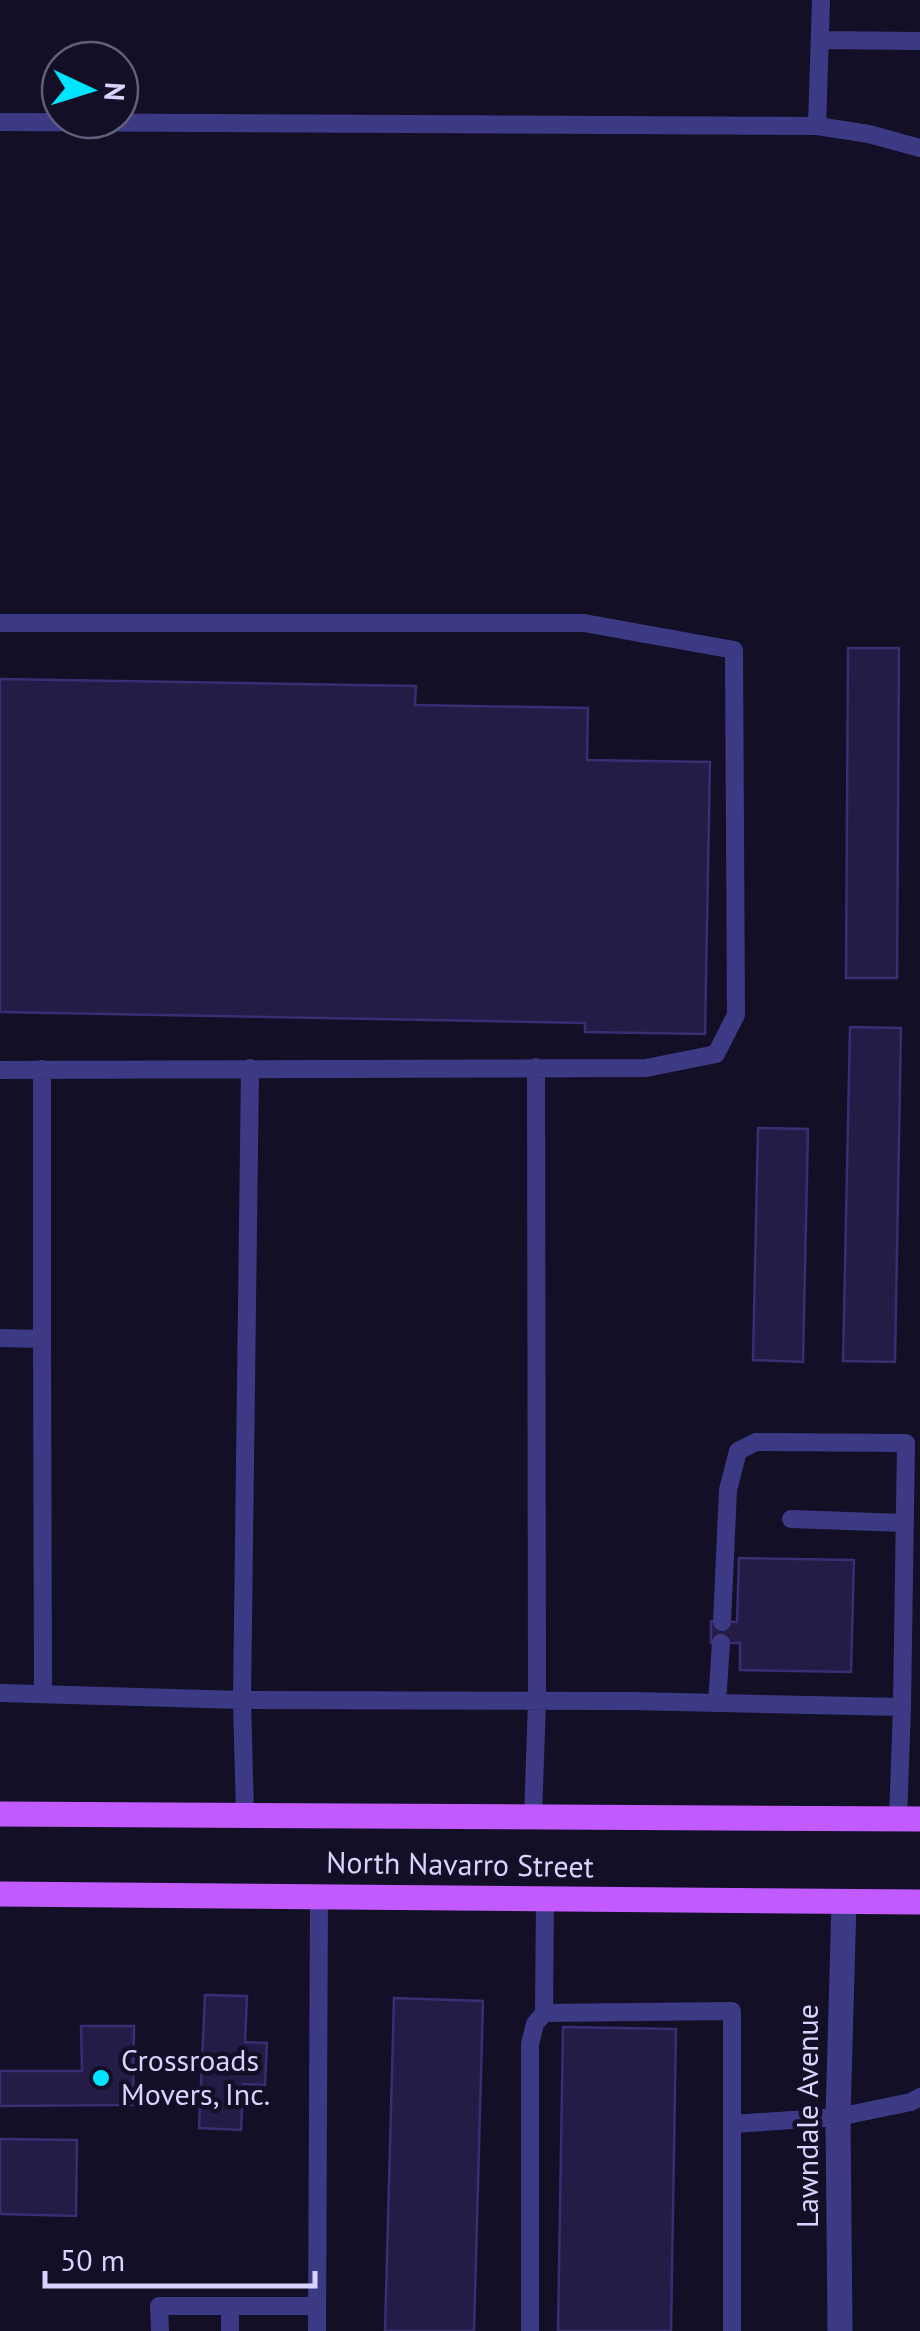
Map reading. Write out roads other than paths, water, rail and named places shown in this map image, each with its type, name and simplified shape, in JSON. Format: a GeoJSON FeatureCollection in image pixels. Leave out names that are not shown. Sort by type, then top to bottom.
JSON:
{"type":"FeatureCollection","features":[{"type":"Feature","properties":{"kind":"main road","name":"North Navarro Street"},"geometry":{"type":"LineString","coordinates":[[0,1814],[909,1819]]}},
{"type":"Feature","properties":{"kind":"main road","name":"North Navarro Street"},"geometry":{"type":"LineString","coordinates":[[0,1894],[920,1902]]}},
{"type":"Feature","properties":{"kind":"street","name":"Lawndale Avenue"},"geometry":{"type":"LineString","coordinates":[[840,2331],[838,2117],[844,1902]]}},
{"type":"Feature","properties":{"kind":"lane"},"geometry":{"type":"LineString","coordinates":[[817,126],[820,0]]}},
{"type":"Feature","properties":{"kind":"lane"},"geometry":{"type":"LineString","coordinates":[[820,40],[920,40]]}},
{"type":"Feature","properties":{"kind":"lane"},"geometry":{"type":"LineString","coordinates":[[0,122],[817,126],[869,134],[920,148]]}},
{"type":"Feature","properties":{"kind":"lane"},"geometry":{"type":"LineString","coordinates":[[0,622],[584,623],[734,650],[736,1015],[716,1054],[646,1068],[0,1070]]}},
{"type":"Feature","properties":{"kind":"lane"},"geometry":{"type":"LineString","coordinates":[[534,1817],[536,1067]]}},
{"type":"Feature","properties":{"kind":"lane"},"geometry":{"type":"LineString","coordinates":[[245,1815],[242,1700],[250,1068]]}},
{"type":"Feature","properties":{"kind":"lane"},"geometry":{"type":"LineString","coordinates":[[42,1069],[43,1693]]}},
{"type":"Feature","properties":{"kind":"lane"},"geometry":{"type":"LineString","coordinates":[[0,1338],[42,1339]]}},
{"type":"Feature","properties":{"kind":"lane"},"geometry":{"type":"LineString","coordinates":[[722,1622],[728,1490],[738,1452],[756,1442],[906,1443],[902,1707],[909,1819]]}},
{"type":"Feature","properties":{"kind":"lane"},"geometry":{"type":"LineString","coordinates":[[792,1519],[904,1524]]}},
{"type":"Feature","properties":{"kind":"lane"},"geometry":{"type":"LineString","coordinates":[[717,1703],[721,1643]]}},
{"type":"Feature","properties":{"kind":"lane"},"geometry":{"type":"LineString","coordinates":[[0,1693],[242,1700],[902,1707]]}},
{"type":"Feature","properties":{"kind":"lane"},"geometry":{"type":"LineString","coordinates":[[318,2331],[319,1896]]}},
{"type":"Feature","properties":{"kind":"lane"},"geometry":{"type":"LineString","coordinates":[[530,2331],[530,2044],[535,2024],[544,2013],[545,1898]]}},
{"type":"Feature","properties":{"kind":"lane"},"geometry":{"type":"LineString","coordinates":[[544,2013],[732,2011],[732,2331]]}},
{"type":"Feature","properties":{"kind":"lane"},"geometry":{"type":"LineString","coordinates":[[732,2124],[838,2117],[920,2097]]}},
{"type":"Feature","properties":{"kind":"lane"},"geometry":{"type":"LineString","coordinates":[[160,2331],[159,2306],[318,2306]]}},
{"type":"Feature","properties":{"kind":"lane"},"geometry":{"type":"LineString","coordinates":[[230,2306],[230,2331]]}},
{"type":"Feature","properties":{"kind":"place","name":"Crossroads Movers, Inc."},"geometry":{"type":"Point","coordinates":[101,2078]}}]}
